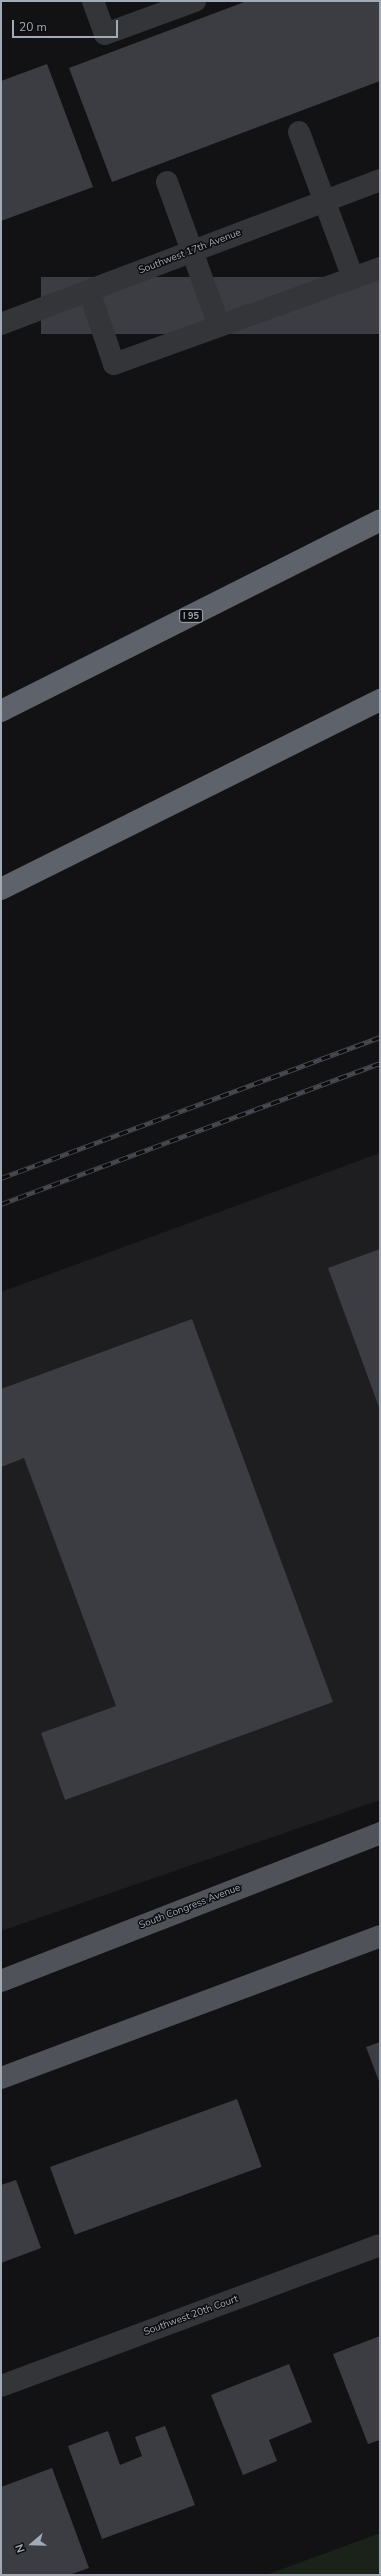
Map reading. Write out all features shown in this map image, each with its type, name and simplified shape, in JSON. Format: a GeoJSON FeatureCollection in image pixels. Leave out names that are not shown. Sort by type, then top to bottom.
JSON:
{"type":"FeatureCollection","features":[{"type":"Feature","properties":{"kind":"highway","name":"I 95"},"geometry":{"type":"LineString","coordinates":[[1,711],[380,520]]}},
{"type":"Feature","properties":{"kind":"highway"},"geometry":{"type":"LineString","coordinates":[[1,889],[380,700]]}},
{"type":"Feature","properties":{"kind":"main road","name":"South Congress Avenue"},"geometry":{"type":"LineString","coordinates":[[1,1981],[380,1833]]}},
{"type":"Feature","properties":{"kind":"main road"},"geometry":{"type":"LineString","coordinates":[[1,2078],[380,1936]]}},
{"type":"Feature","properties":{"kind":"street"},"geometry":{"type":"LineString","coordinates":[[93,1],[105,34],[195,1]]}},
{"type":"Feature","properties":{"kind":"street"},"geometry":{"type":"LineString","coordinates":[[299,132],[353,278]]}},
{"type":"Feature","properties":{"kind":"street","name":"Southwest 17th Avenue"},"geometry":{"type":"LineString","coordinates":[[1,324],[380,180]]}},
{"type":"Feature","properties":{"kind":"street"},"geometry":{"type":"LineString","coordinates":[[167,182],[219,326]]}},
{"type":"Feature","properties":{"kind":"street"},"geometry":{"type":"LineString","coordinates":[[89,291],[114,364],[380,268]]}},
{"type":"Feature","properties":{"kind":"street","name":"Southwest 20th Court"},"geometry":{"type":"LineString","coordinates":[[1,2386],[380,2245]]}},
{"type":"Feature","properties":{"kind":"shaded area"},"geometry":{"type":"Polygon","coordinates":[[[380,1153],[380,1800],[1,1931],[1,1292],[380,1153]]]}},
{"type":"Feature","properties":{"kind":"shaded area"},"geometry":{"type":"Polygon","coordinates":[[[380,2533],[380,2575],[266,2575],[380,2533]]]}},
{"type":"Feature","properties":{"kind":"building"},"geometry":{"type":"Polygon","coordinates":[[[247,1],[380,1],[380,81],[112,182],[69,68],[247,1]]]}},
{"type":"Feature","properties":{"kind":"building"},"geometry":{"type":"Polygon","coordinates":[[[47,64],[93,187],[1,221],[1,81],[47,64]]]}},
{"type":"Feature","properties":{"kind":"building"},"geometry":{"type":"Polygon","coordinates":[[[41,277],[380,277],[380,334],[41,334],[41,277]]]}},
{"type":"Feature","properties":{"kind":"building"},"geometry":{"type":"Polygon","coordinates":[[[380,1249],[380,1410],[328,1268],[380,1249]]]}},
{"type":"Feature","properties":{"kind":"building"},"geometry":{"type":"Polygon","coordinates":[[[192,1319],[333,1702],[65,1800],[41,1733],[116,1706],[24,1458],[1,1467],[1,1389],[192,1319]]]}},
{"type":"Feature","properties":{"kind":"building"},"geometry":{"type":"Polygon","coordinates":[[[380,2042],[380,2084],[366,2047],[380,2042]]]}},
{"type":"Feature","properties":{"kind":"building"},"geometry":{"type":"Polygon","coordinates":[[[237,2099],[262,2167],[75,2235],[50,2167],[237,2099]]]}},
{"type":"Feature","properties":{"kind":"building"},"geometry":{"type":"Polygon","coordinates":[[[16,2180],[41,2248],[1,2263],[1,2185],[16,2180]]]}},
{"type":"Feature","properties":{"kind":"building"},"geometry":{"type":"Polygon","coordinates":[[[380,2336],[380,2440],[368,2444],[333,2354],[380,2336]]]}},
{"type":"Feature","properties":{"kind":"building"},"geometry":{"type":"Polygon","coordinates":[[[289,2364],[312,2422],[269,2440],[277,2461],[243,2475],[211,2395],[289,2364]]]}},
{"type":"Feature","properties":{"kind":"building"},"geometry":{"type":"Polygon","coordinates":[[[165,2426],[195,2505],[102,2539],[68,2446],[108,2431],[120,2465],[142,2456],[135,2437],[165,2426]]]}},
{"type":"Feature","properties":{"kind":"building"},"geometry":{"type":"Polygon","coordinates":[[[52,2468],[89,2568],[69,2575],[1,2575],[1,2487],[52,2468]]]}},
{"type":"Feature","properties":{"kind":"railway"},"geometry":{"type":"LineString","coordinates":[[1,1178],[380,1037]]}},
{"type":"Feature","properties":{"kind":"railway"},"geometry":{"type":"LineString","coordinates":[[1,1204],[380,1063]]}}]}
